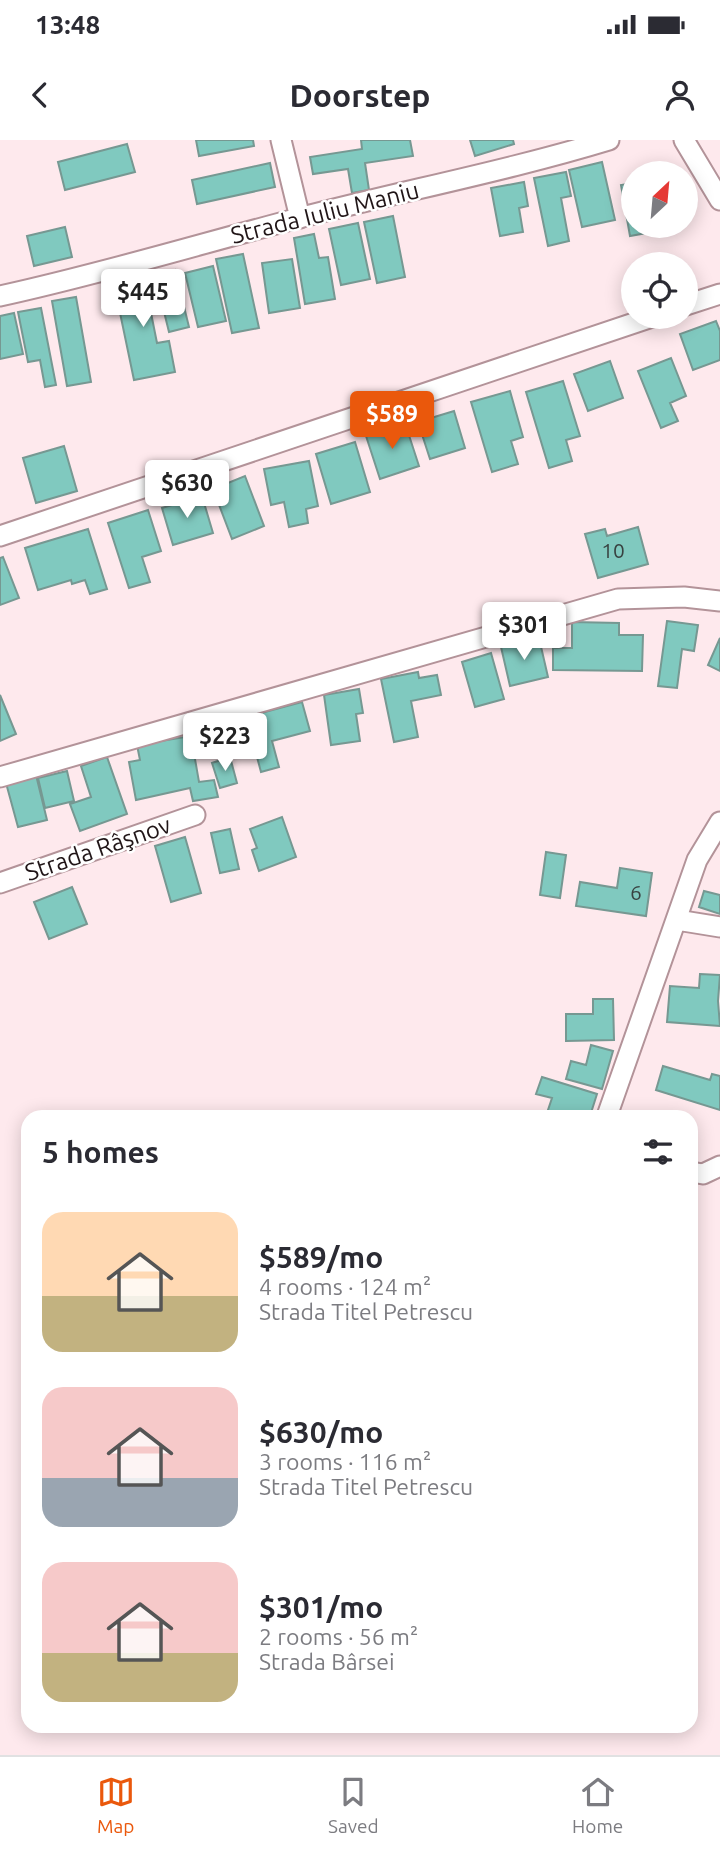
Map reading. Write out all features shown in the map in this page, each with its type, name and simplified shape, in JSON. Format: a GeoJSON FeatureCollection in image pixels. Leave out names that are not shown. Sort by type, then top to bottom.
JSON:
{"type":"FeatureCollection","features":[{"type":"Feature","properties":{"kind":"street"},"geometry":{"type":"LineString","coordinates":[[281,140],[300,218]]}},
{"type":"Feature","properties":{"kind":"street","name":"Strada Iuliu Maniu"},"geometry":{"type":"LineString","coordinates":[[0,296],[609,140]]}},
{"type":"Feature","properties":{"kind":"street"},"geometry":{"type":"LineString","coordinates":[[684,140],[720,200]]}},
{"type":"Feature","properties":{"kind":"street"},"geometry":{"type":"LineString","coordinates":[[698,301],[720,294]]}},
{"type":"Feature","properties":{"kind":"street"},"geometry":{"type":"LineString","coordinates":[[0,536],[621,327]]}},
{"type":"Feature","properties":{"kind":"street"},"geometry":{"type":"LineString","coordinates":[[0,777],[618,599],[684,597],[720,601]]}},
{"type":"Feature","properties":{"kind":"street","name":"Strada Râşnov"},"geometry":{"type":"LineString","coordinates":[[0,883],[195,814]]}},
{"type":"Feature","properties":{"kind":"street"},"geometry":{"type":"LineString","coordinates":[[609,1110],[697,860],[720,822]]}},
{"type":"Feature","properties":{"kind":"street"},"geometry":{"type":"LineString","coordinates":[[677,920],[720,927]]}},
{"type":"Feature","properties":{"kind":"street"},"geometry":{"type":"LineString","coordinates":[[698,1173],[703,1174],[720,1166]]}},
{"type":"Feature","properties":{"kind":"building"},"geometry":{"type":"Polygon","coordinates":[[[196,140],[253,140],[254,146],[199,156],[196,140]]]}},
{"type":"Feature","properties":{"kind":"building"},"geometry":{"type":"Polygon","coordinates":[[[361,140],[410,140],[413,156],[365,163],[369,190],[352,193],[348,169],[313,174],[310,157],[362,149],[361,140]]]}},
{"type":"Feature","properties":{"kind":"building"},"geometry":{"type":"Polygon","coordinates":[[[470,140],[513,140],[514,144],[475,156],[470,140]]]}},
{"type":"Feature","properties":{"kind":"building"},"geometry":{"type":"Polygon","coordinates":[[[127,144],[135,172],[65,190],[58,162],[127,144]]]}},
{"type":"Feature","properties":{"kind":"building"},"geometry":{"type":"Polygon","coordinates":[[[602,162],[615,220],[582,227],[569,170],[602,162]]]}},
{"type":"Feature","properties":{"kind":"building"},"geometry":{"type":"Polygon","coordinates":[[[270,163],[275,187],[197,204],[192,180],[270,163]]]}},
{"type":"Feature","properties":{"kind":"building"},"geometry":{"type":"Polygon","coordinates":[[[566,172],[571,196],[561,198],[569,241],[548,246],[534,178],[566,172]]]}},
{"type":"Feature","properties":{"kind":"building"},"geometry":{"type":"Polygon","coordinates":[[[524,182],[528,206],[519,208],[523,232],[500,236],[491,188],[524,182]]]}},
{"type":"Feature","properties":{"kind":"building"},"geometry":{"type":"Polygon","coordinates":[[[393,216],[405,277],[377,283],[364,222],[393,216]]]}},
{"type":"Feature","properties":{"kind":"building"},"geometry":{"type":"Polygon","coordinates":[[[358,223],[370,279],[341,285],[329,229],[358,223]]]}},
{"type":"Feature","properties":{"kind":"building"},"geometry":{"type":"Polygon","coordinates":[[[65,227],[72,257],[34,266],[27,236],[65,227]]]}},
{"type":"Feature","properties":{"kind":"building"},"geometry":{"type":"Polygon","coordinates":[[[314,234],[319,258],[328,257],[335,299],[305,304],[294,238],[314,234]]]}},
{"type":"Feature","properties":{"kind":"building"},"geometry":{"type":"Polygon","coordinates":[[[243,254],[259,328],[232,333],[216,259],[243,254]]]}},
{"type":"Feature","properties":{"kind":"building"},"geometry":{"type":"Polygon","coordinates":[[[292,259],[300,308],[269,313],[262,263],[292,259]]]}},
{"type":"Feature","properties":{"kind":"building"},"geometry":{"type":"Polygon","coordinates":[[[213,266],[226,321],[198,327],[185,273],[213,266]]]}},
{"type":"Feature","properties":{"kind":"building"},"geometry":{"type":"Polygon","coordinates":[[[175,270],[189,327],[169,332],[155,275],[175,270]]]}},
{"type":"Feature","properties":{"kind":"building"},"geometry":{"type":"Polygon","coordinates":[[[153,276],[159,306],[150,308],[157,343],[169,341],[175,372],[134,380],[114,284],[153,276]]]}},
{"type":"Feature","properties":{"kind":"building"},"geometry":{"type":"Polygon","coordinates":[[[76,297],[91,382],[67,386],[52,301],[76,297]]]}},
{"type":"Feature","properties":{"kind":"building"},"geometry":{"type":"Polygon","coordinates":[[[41,308],[56,385],[45,387],[40,360],[28,362],[18,312],[41,308]]]}},
{"type":"Feature","properties":{"kind":"building"},"geometry":{"type":"Polygon","coordinates":[[[14,313],[23,354],[0,359],[0,316],[14,313]]]}},
{"type":"Feature","properties":{"kind":"building"},"geometry":{"type":"Polygon","coordinates":[[[716,321],[720,331],[720,360],[693,370],[680,334],[716,321]]]}},
{"type":"Feature","properties":{"kind":"building"},"geometry":{"type":"Polygon","coordinates":[[[671,358],[686,396],[670,403],[678,421],[661,428],[638,371],[671,358]]]}},
{"type":"Feature","properties":{"kind":"building"},"geometry":{"type":"Polygon","coordinates":[[[610,361],[623,398],[588,411],[574,374],[610,361]]]}},
{"type":"Feature","properties":{"kind":"building"},"geometry":{"type":"Polygon","coordinates":[[[563,381],[580,436],[566,440],[572,461],[549,468],[526,392],[563,381]]]}},
{"type":"Feature","properties":{"kind":"building"},"geometry":{"type":"Polygon","coordinates":[[[510,391],[523,437],[511,441],[518,464],[492,472],[471,402],[510,391]]]}},
{"type":"Feature","properties":{"kind":"building"},"geometry":{"type":"Polygon","coordinates":[[[454,411],[465,448],[430,459],[418,422],[454,411]]]}},
{"type":"Feature","properties":{"kind":"building"},"geometry":{"type":"Polygon","coordinates":[[[405,423],[419,466],[380,479],[366,436],[405,423]]]}},
{"type":"Feature","properties":{"kind":"building"},"geometry":{"type":"Polygon","coordinates":[[[355,442],[370,492],[331,504],[316,454],[355,442]]]}},
{"type":"Feature","properties":{"kind":"building"},"geometry":{"type":"Polygon","coordinates":[[[64,446],[77,491],[36,503],[23,458],[64,446]]]}},
{"type":"Feature","properties":{"kind":"building"},"geometry":{"type":"Polygon","coordinates":[[[309,461],[318,506],[306,509],[308,523],[289,527],[284,502],[271,505],[264,469],[309,461]]]}},
{"type":"Feature","properties":{"kind":"building"},"geometry":{"type":"Polygon","coordinates":[[[245,476],[264,526],[232,539],[213,489],[245,476]]]}},
{"type":"Feature","properties":{"kind":"building"},"geometry":{"type":"Polygon","coordinates":[[[202,496],[213,533],[173,545],[162,508],[202,496]]]}},
{"type":"Feature","properties":{"kind":"building"},"geometry":{"type":"Polygon","coordinates":[[[148,510],[161,551],[142,557],[150,582],[129,588],[108,523],[148,510]]]}},
{"type":"Feature","properties":{"kind":"building"},"geometry":{"type":"Polygon","coordinates":[[[638,527],[648,564],[598,578],[585,534],[605,529],[607,536],[638,527]]]}},
{"type":"Feature","properties":{"kind":"building"},"geometry":{"type":"Polygon","coordinates":[[[88,529],[107,589],[90,594],[85,580],[72,584],[71,580],[38,590],[25,548],[88,529]]]}},
{"type":"Feature","properties":{"kind":"building"},"geometry":{"type":"Polygon","coordinates":[[[3,557],[19,598],[0,605],[0,558],[3,557]]]}},
{"type":"Feature","properties":{"kind":"building"},"geometry":{"type":"Polygon","coordinates":[[[667,621],[698,625],[694,651],[682,649],[677,688],[658,686],[667,621]]]}},
{"type":"Feature","properties":{"kind":"building"},"geometry":{"type":"Polygon","coordinates":[[[572,622],[619,623],[619,635],[643,635],[642,671],[553,670],[553,648],[572,648],[572,622]]]}},
{"type":"Feature","properties":{"kind":"building"},"geometry":{"type":"Polygon","coordinates":[[[539,638],[548,677],[510,686],[501,647],[539,638]]]}},
{"type":"Feature","properties":{"kind":"building"},"geometry":{"type":"Polygon","coordinates":[[[720,638],[720,671],[708,665],[720,638]]]}},
{"type":"Feature","properties":{"kind":"building"},"geometry":{"type":"Polygon","coordinates":[[[491,653],[504,699],[475,707],[462,662],[491,653]]]}},
{"type":"Feature","properties":{"kind":"building"},"geometry":{"type":"Polygon","coordinates":[[[418,672],[419,678],[437,675],[441,695],[411,701],[418,737],[394,742],[381,679],[418,672]]]}},
{"type":"Feature","properties":{"kind":"building"},"geometry":{"type":"Polygon","coordinates":[[[359,689],[363,713],[356,714],[360,741],[331,745],[324,695],[359,689]]]}},
{"type":"Feature","properties":{"kind":"building"},"geometry":{"type":"Polygon","coordinates":[[[0,695],[16,734],[0,741],[0,695]]]}},
{"type":"Feature","properties":{"kind":"building"},"geometry":{"type":"Polygon","coordinates":[[[302,702],[310,731],[272,741],[279,767],[261,772],[253,742],[239,746],[232,721],[302,702]]]}},
{"type":"Feature","properties":{"kind":"building"},"geometry":{"type":"Polygon","coordinates":[[[191,736],[199,782],[214,780],[218,797],[193,801],[190,788],[136,800],[129,762],[140,760],[137,745],[191,736]]]}},
{"type":"Feature","properties":{"kind":"building"},"geometry":{"type":"Polygon","coordinates":[[[107,757],[127,814],[80,831],[70,804],[91,797],[81,766],[107,757]]]}},
{"type":"Feature","properties":{"kind":"building"},"geometry":{"type":"Polygon","coordinates":[[[230,757],[237,783],[220,788],[212,763],[230,757]]]}},
{"type":"Feature","properties":{"kind":"building"},"geometry":{"type":"Polygon","coordinates":[[[67,771],[74,801],[45,808],[38,778],[67,771]]]}},
{"type":"Feature","properties":{"kind":"building"},"geometry":{"type":"Polygon","coordinates":[[[36,775],[47,820],[18,827],[6,783],[36,775]]]}},
{"type":"Feature","properties":{"kind":"building"},"geometry":{"type":"Polygon","coordinates":[[[282,817],[296,857],[259,871],[252,850],[257,848],[250,829],[282,817]]]}},
{"type":"Feature","properties":{"kind":"building"},"geometry":{"type":"Polygon","coordinates":[[[230,829],[239,869],[220,873],[211,833],[230,829]]]}},
{"type":"Feature","properties":{"kind":"building"},"geometry":{"type":"Polygon","coordinates":[[[185,837],[201,893],[171,902],[155,846],[185,837]]]}},
{"type":"Feature","properties":{"kind":"building"},"geometry":{"type":"Polygon","coordinates":[[[546,852],[566,855],[560,898],[540,895],[546,852]]]}},
{"type":"Feature","properties":{"kind":"building"},"geometry":{"type":"Polygon","coordinates":[[[620,868],[652,873],[646,916],[576,906],[580,882],[617,888],[620,868]]]}},
{"type":"Feature","properties":{"kind":"building"},"geometry":{"type":"Polygon","coordinates":[[[72,887],[87,924],[49,939],[34,902],[72,887]]]}},
{"type":"Feature","properties":{"kind":"building"},"geometry":{"type":"Polygon","coordinates":[[[704,891],[720,895],[720,914],[699,907],[704,891]]]}},
{"type":"Feature","properties":{"kind":"building"},"geometry":{"type":"Polygon","coordinates":[[[700,974],[720,975],[720,1026],[667,1022],[670,986],[699,988],[700,974]]]}},
{"type":"Feature","properties":{"kind":"building"},"geometry":{"type":"Polygon","coordinates":[[[593,999],[613,999],[614,1040],[566,1041],[566,1014],[593,1014],[593,999]]]}},
{"type":"Feature","properties":{"kind":"building"},"geometry":{"type":"Polygon","coordinates":[[[591,1045],[613,1051],[602,1089],[566,1079],[571,1061],[586,1065],[591,1045]]]}},
{"type":"Feature","properties":{"kind":"building"},"geometry":{"type":"Polygon","coordinates":[[[663,1066],[710,1080],[712,1074],[720,1076],[720,1110],[656,1090],[663,1066]]]}},
{"type":"Feature","properties":{"kind":"building"},"geometry":{"type":"Polygon","coordinates":[[[542,1077],[597,1094],[592,1110],[548,1110],[552,1098],[536,1094],[542,1077]]]}}]}
